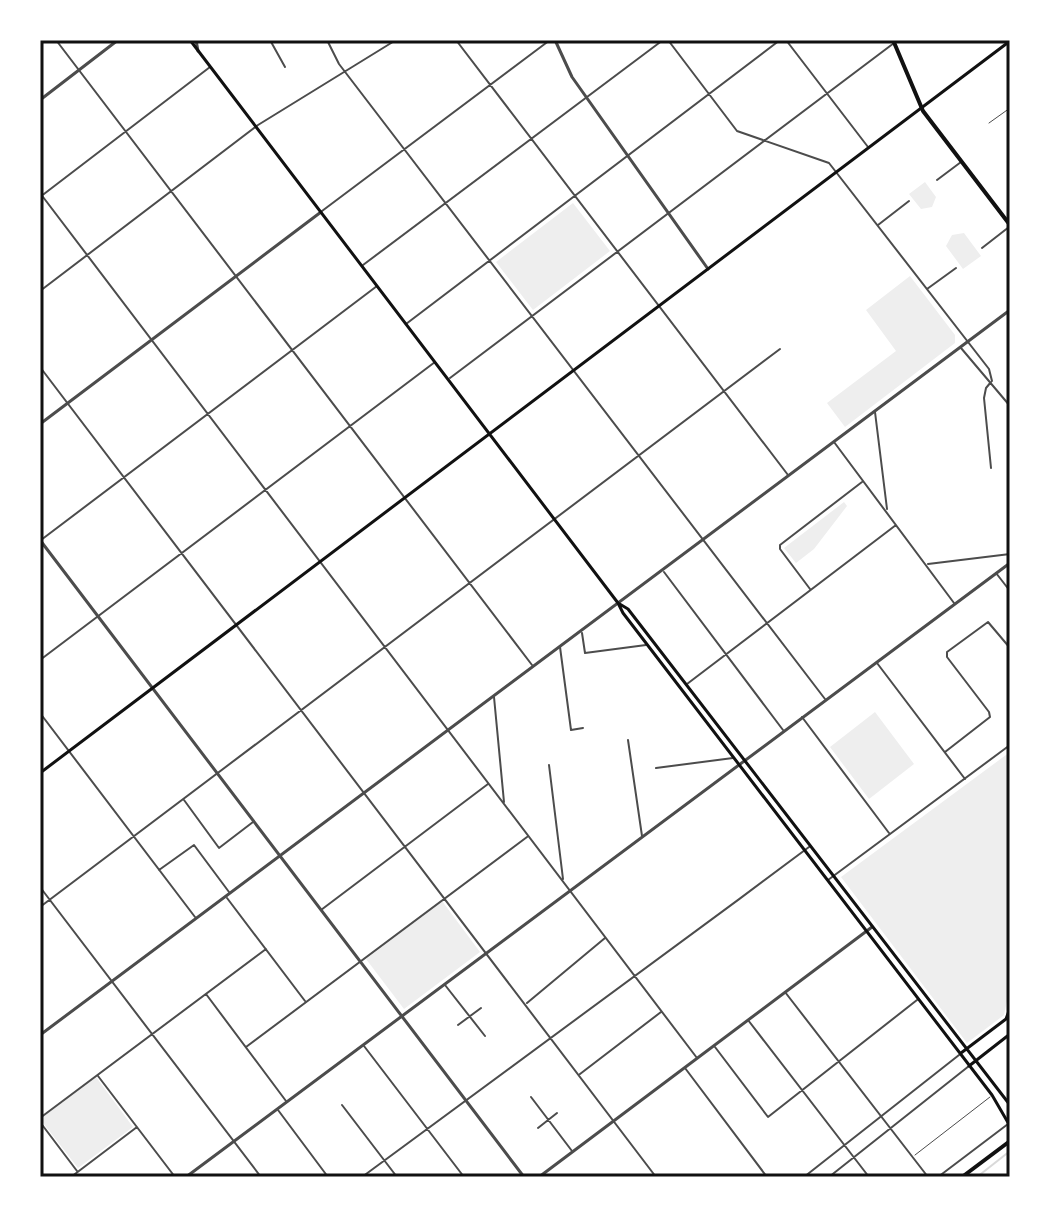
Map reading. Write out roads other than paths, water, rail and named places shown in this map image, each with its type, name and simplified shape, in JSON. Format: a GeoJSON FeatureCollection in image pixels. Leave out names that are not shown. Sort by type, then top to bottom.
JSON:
{"type":"FeatureCollection","features":[{"type":"Feature","properties":{"kind":"main road"},"geometry":{"type":"LineString","coordinates":[[193,40],[198,51],[491,434],[647,645],[992,1095],[1009,1125]]}},
{"type":"Feature","properties":{"kind":"main road"},"geometry":{"type":"LineString","coordinates":[[895,41],[921,107],[1010,225]]}},
{"type":"Feature","properties":{"kind":"main road"},"geometry":{"type":"LineString","coordinates":[[40,773],[1009,42]]}},
{"type":"Feature","properties":{"kind":"main road"},"geometry":{"type":"LineString","coordinates":[[618,603],[628,609],[1010,1105]]}},
{"type":"Feature","properties":{"kind":"main road"},"geometry":{"type":"LineString","coordinates":[[960,1054],[1008,1017],[1010,1008]]}},
{"type":"Feature","properties":{"kind":"main road"},"geometry":{"type":"LineString","coordinates":[[969,1066],[1010,1034]]}},
{"type":"Feature","properties":{"kind":"main road"},"geometry":{"type":"LineString","coordinates":[[962,1177],[1010,1141]]}},
{"type":"Feature","properties":{"kind":"street"},"geometry":{"type":"LineString","coordinates":[[56,40],[533,666]]}},
{"type":"Feature","properties":{"kind":"street"},"geometry":{"type":"LineString","coordinates":[[40,100],[118,40]]}},
{"type":"Feature","properties":{"kind":"street"},"geometry":{"type":"LineString","coordinates":[[270,40],[285,67]]}},
{"type":"Feature","properties":{"kind":"street"},"geometry":{"type":"LineString","coordinates":[[327,40],[345,71],[825,700]]}},
{"type":"Feature","properties":{"kind":"street"},"geometry":{"type":"LineString","coordinates":[[40,291],[256,126],[396,40]]}},
{"type":"Feature","properties":{"kind":"street"},"geometry":{"type":"LineString","coordinates":[[456,40],[789,476]]}},
{"type":"Feature","properties":{"kind":"street"},"geometry":{"type":"LineString","coordinates":[[40,424],[552,40],[586,97],[708,269]]}},
{"type":"Feature","properties":{"kind":"street"},"geometry":{"type":"LineString","coordinates":[[362,265],[663,40]]}},
{"type":"Feature","properties":{"kind":"street"},"geometry":{"type":"LineString","coordinates":[[668,40],[737,131],[825,161],[836,172],[989,369],[992,381],[1010,406]]}},
{"type":"Feature","properties":{"kind":"street"},"geometry":{"type":"LineString","coordinates":[[406,324],[780,40]]}},
{"type":"Feature","properties":{"kind":"street"},"geometry":{"type":"LineString","coordinates":[[786,40],[868,148]]}},
{"type":"Feature","properties":{"kind":"street"},"geometry":{"type":"LineString","coordinates":[[449,379],[895,41]]}},
{"type":"Feature","properties":{"kind":"street"},"geometry":{"type":"LineString","coordinates":[[211,67],[41,195],[697,1058]]}},
{"type":"Feature","properties":{"kind":"street"},"geometry":{"type":"LineString","coordinates":[[937,180],[962,161]]}},
{"type":"Feature","properties":{"kind":"street"},"geometry":{"type":"LineString","coordinates":[[877,225],[909,201]]}},
{"type":"Feature","properties":{"kind":"street"},"geometry":{"type":"LineString","coordinates":[[982,248],[1010,225]]}},
{"type":"Feature","properties":{"kind":"street"},"geometry":{"type":"LineString","coordinates":[[926,290],[956,268]]}},
{"type":"Feature","properties":{"kind":"street"},"geometry":{"type":"LineString","coordinates":[[378,286],[40,541],[524,1177]]}},
{"type":"Feature","properties":{"kind":"street"},"geometry":{"type":"LineString","coordinates":[[40,1035],[1010,310]]}},
{"type":"Feature","properties":{"kind":"street"},"geometry":{"type":"LineString","coordinates":[[960,347],[981,375],[992,381]]}},
{"type":"Feature","properties":{"kind":"street"},"geometry":{"type":"LineString","coordinates":[[40,907],[780,349]]}},
{"type":"Feature","properties":{"kind":"street"},"geometry":{"type":"LineString","coordinates":[[40,660],[435,361]]}},
{"type":"Feature","properties":{"kind":"street"},"geometry":{"type":"LineString","coordinates":[[40,367],[656,1177]]}},
{"type":"Feature","properties":{"kind":"street"},"geometry":{"type":"LineString","coordinates":[[991,468],[984,398],[986,388],[992,381]]}},
{"type":"Feature","properties":{"kind":"street"},"geometry":{"type":"LineString","coordinates":[[1004,398],[1010,394]]}},
{"type":"Feature","properties":{"kind":"street"},"geometry":{"type":"LineString","coordinates":[[875,411],[887,513]]}},
{"type":"Feature","properties":{"kind":"street"},"geometry":{"type":"LineString","coordinates":[[834,442],[955,604]]}},
{"type":"Feature","properties":{"kind":"street"},"geometry":{"type":"LineString","coordinates":[[811,590],[781,551],[780,545],[863,481]]}},
{"type":"Feature","properties":{"kind":"street"},"geometry":{"type":"LineString","coordinates":[[686,685],[896,525]]}},
{"type":"Feature","properties":{"kind":"street"},"geometry":{"type":"LineString","coordinates":[[925,564],[1010,554]]}},
{"type":"Feature","properties":{"kind":"street"},"geometry":{"type":"LineString","coordinates":[[186,1177],[1010,563]]}},
{"type":"Feature","properties":{"kind":"street"},"geometry":{"type":"LineString","coordinates":[[663,570],[784,731]]}},
{"type":"Feature","properties":{"kind":"street"},"geometry":{"type":"LineString","coordinates":[[996,573],[1010,591]]}},
{"type":"Feature","properties":{"kind":"street"},"geometry":{"type":"LineString","coordinates":[[945,752],[990,717],[947,657],[947,652],[988,622],[1010,648]]}},
{"type":"Feature","properties":{"kind":"street"},"geometry":{"type":"LineString","coordinates":[[581,630],[585,653],[647,645]]}},
{"type":"Feature","properties":{"kind":"street"},"geometry":{"type":"LineString","coordinates":[[560,646],[571,730],[583,728]]}},
{"type":"Feature","properties":{"kind":"street"},"geometry":{"type":"LineString","coordinates":[[877,662],[965,779]]}},
{"type":"Feature","properties":{"kind":"street"},"geometry":{"type":"LineString","coordinates":[[494,696],[504,803]]}},
{"type":"Feature","properties":{"kind":"street"},"geometry":{"type":"LineString","coordinates":[[40,713],[196,918]]}},
{"type":"Feature","properties":{"kind":"street"},"geometry":{"type":"LineString","coordinates":[[802,717],[890,834]]}},
{"type":"Feature","properties":{"kind":"street"},"geometry":{"type":"LineString","coordinates":[[628,740],[642,836]]}},
{"type":"Feature","properties":{"kind":"street"},"geometry":{"type":"LineString","coordinates":[[827,881],[1010,745]]}},
{"type":"Feature","properties":{"kind":"street"},"geometry":{"type":"LineString","coordinates":[[656,768],[733,758]]}},
{"type":"Feature","properties":{"kind":"street"},"geometry":{"type":"LineString","coordinates":[[549,765],[563,881]]}},
{"type":"Feature","properties":{"kind":"street"},"geometry":{"type":"LineString","coordinates":[[321,910],[489,783]]}},
{"type":"Feature","properties":{"kind":"street"},"geometry":{"type":"LineString","coordinates":[[183,799],[219,848],[254,822]]}},
{"type":"Feature","properties":{"kind":"street"},"geometry":{"type":"LineString","coordinates":[[246,1047],[529,835]]}},
{"type":"Feature","properties":{"kind":"street"},"geometry":{"type":"LineString","coordinates":[[159,870],[194,845],[306,1002]]}},
{"type":"Feature","properties":{"kind":"street"},"geometry":{"type":"LineString","coordinates":[[362,1177],[550,1037],[636,978],[810,846]]}},
{"type":"Feature","properties":{"kind":"street"},"geometry":{"type":"LineString","coordinates":[[40,887],[261,1177]]}},
{"type":"Feature","properties":{"kind":"street"},"geometry":{"type":"LineString","coordinates":[[539,1177],[872,927]]}},
{"type":"Feature","properties":{"kind":"street"},"geometry":{"type":"LineString","coordinates":[[526,1004],[606,937]]}},
{"type":"Feature","properties":{"kind":"street"},"geometry":{"type":"LineString","coordinates":[[78,1172],[40,1120],[266,949]]}},
{"type":"Feature","properties":{"kind":"street"},"geometry":{"type":"LineString","coordinates":[[444,984],[485,1036]]}},
{"type":"Feature","properties":{"kind":"street"},"geometry":{"type":"LineString","coordinates":[[785,992],[928,1177]]}},
{"type":"Feature","properties":{"kind":"street"},"geometry":{"type":"LineString","coordinates":[[206,994],[287,1102]]}},
{"type":"Feature","properties":{"kind":"street"},"geometry":{"type":"LineString","coordinates":[[714,1046],[768,1117],[918,999]]}},
{"type":"Feature","properties":{"kind":"street"},"geometry":{"type":"LineString","coordinates":[[458,1025],[481,1008]]}},
{"type":"Feature","properties":{"kind":"street"},"geometry":{"type":"LineString","coordinates":[[579,1075],[662,1011]]}},
{"type":"Feature","properties":{"kind":"street"},"geometry":{"type":"LineString","coordinates":[[748,1020],[869,1177]]}},
{"type":"Feature","properties":{"kind":"street"},"geometry":{"type":"LineString","coordinates":[[363,1045],[464,1177]]}},
{"type":"Feature","properties":{"kind":"street"},"geometry":{"type":"LineString","coordinates":[[804,1177],[960,1054]]}},
{"type":"Feature","properties":{"kind":"street"},"geometry":{"type":"LineString","coordinates":[[829,1177],[969,1066]]}},
{"type":"Feature","properties":{"kind":"street"},"geometry":{"type":"LineString","coordinates":[[685,1067],[767,1177]]}},
{"type":"Feature","properties":{"kind":"street"},"geometry":{"type":"LineString","coordinates":[[98,1075],[175,1177]]}},
{"type":"Feature","properties":{"kind":"street"},"geometry":{"type":"LineString","coordinates":[[531,1097],[573,1152]]}},
{"type":"Feature","properties":{"kind":"street"},"geometry":{"type":"LineString","coordinates":[[342,1105],[397,1177]]}},
{"type":"Feature","properties":{"kind":"street"},"geometry":{"type":"LineString","coordinates":[[277,1109],[328,1177]]}},
{"type":"Feature","properties":{"kind":"street"},"geometry":{"type":"LineString","coordinates":[[538,1128],[557,1113]]}},
{"type":"Feature","properties":{"kind":"street"},"geometry":{"type":"LineString","coordinates":[[938,1177],[1009,1125]]}},
{"type":"Feature","properties":{"kind":"street"},"geometry":{"type":"LineString","coordinates":[[71,1177],[137,1127]]}},
{"type":"Feature","properties":{"kind":"lane"},"geometry":{"type":"LineString","coordinates":[[989,123],[1010,108]]}},
{"type":"Feature","properties":{"kind":"lane"},"geometry":{"type":"LineString","coordinates":[[912,1156],[992,1095]]}},
{"type":"Feature","properties":{"kind":"waterway"},"geometry":{"type":"LineString","coordinates":[[977,1177],[1010,1151]]}}]}
